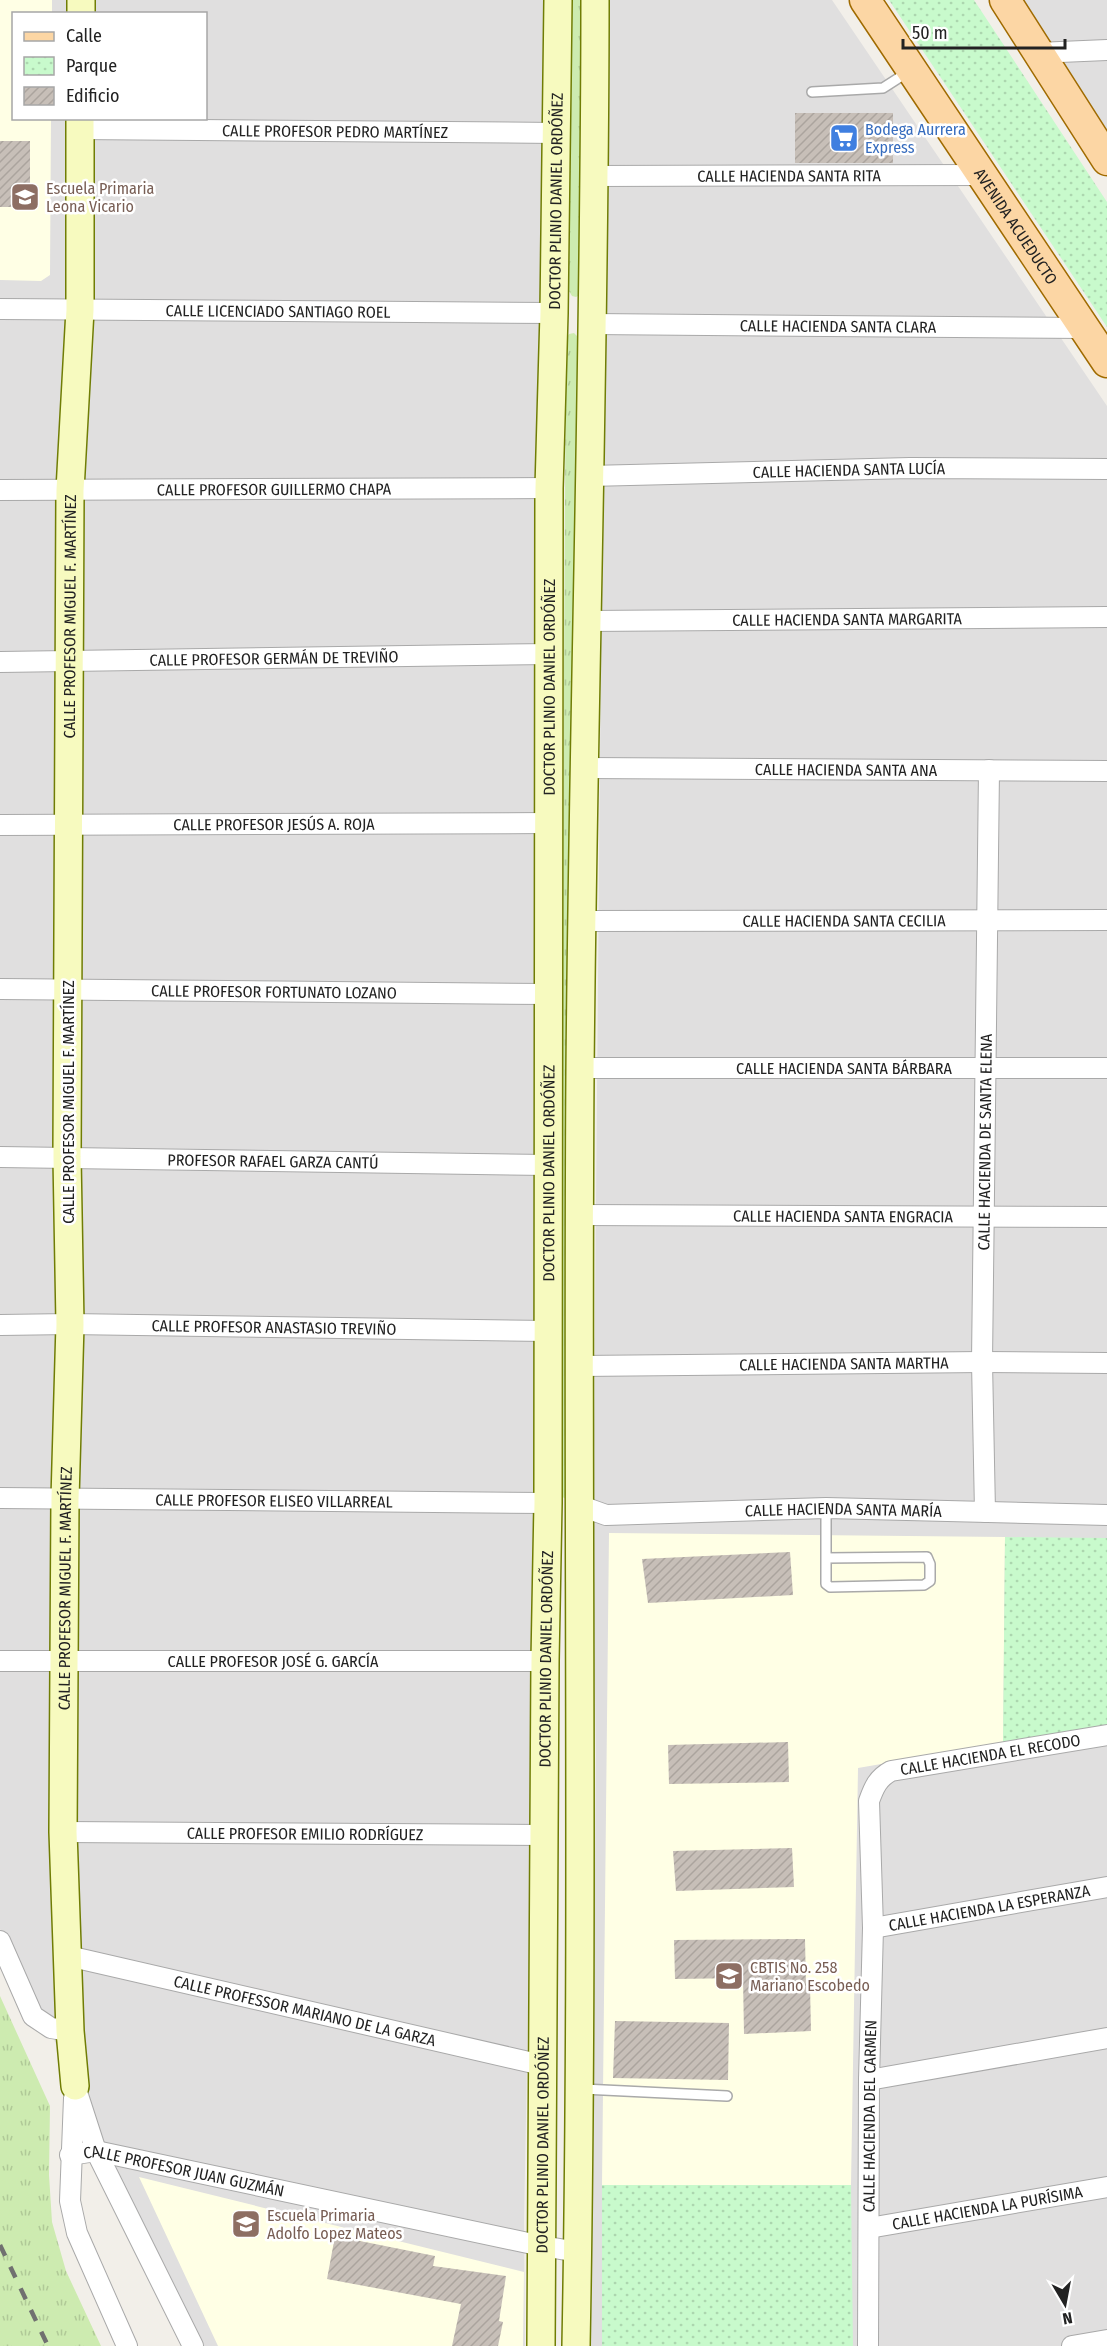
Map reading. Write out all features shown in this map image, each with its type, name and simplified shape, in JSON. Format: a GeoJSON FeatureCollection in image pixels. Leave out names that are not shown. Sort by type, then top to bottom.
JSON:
{"type":"FeatureCollection","features":[{"type":"Feature","properties":{"kind":"main road","name":"AVENIDA ACUEDUCTO"},"geometry":{"type":"LineString","coordinates":[[865,0],[1107,362]]}},
{"type":"Feature","properties":{"kind":"main road"},"geometry":{"type":"LineString","coordinates":[[1005,0],[1107,160]]}},
{"type":"Feature","properties":{"kind":"street","name":"DOCTOR PLINIO DANIEL ORDÓÑEZ"},"geometry":{"type":"LineString","coordinates":[[542,2346],[544,1661],[548,1503],[549,488],[558,0]]}},
{"type":"Feature","properties":{"kind":"street","name":"DOCTOR PLINIO DANIEL ORDÓÑEZ"},"geometry":{"type":"LineString","coordinates":[[576,2346],[581,1506],[580,1068],[595,176],[595,0]]}},
{"type":"Feature","properties":{"kind":"street"},"geometry":{"type":"LineString","coordinates":[[1037,53],[1107,50]]}},
{"type":"Feature","properties":{"kind":"street","name":"CALLE PROFESOR PEDRO MARTÍNEZ"},"geometry":{"type":"LineString","coordinates":[[80,124],[556,133]]}},
{"type":"Feature","properties":{"kind":"street","name":"CALLE PROFESOR MIGUEL F. MARTÍNEZ"},"geometry":{"type":"LineString","coordinates":[[75,2086],[70,2031],[63,1832],[65,1499],[70,1324],[67,1157],[70,490],[80,310],[80,124]]}},
{"type":"Feature","properties":{"kind":"street","name":"CALLE HACIENDA SANTA RITA"},"geometry":{"type":"LineString","coordinates":[[595,176],[983,175]]}},
{"type":"Feature","properties":{"kind":"street","name":"CALLE LICENCIADO SANTIAGO ROEL"},"geometry":{"type":"LineString","coordinates":[[0,309],[554,313]]}},
{"type":"Feature","properties":{"kind":"street"},"geometry":{"type":"LineString","coordinates":[[554,313],[592,324]]}},
{"type":"Feature","properties":{"kind":"street","name":"CALLE HACIENDA SANTA CLARA"},"geometry":{"type":"LineString","coordinates":[[592,324],[1085,328]]}},
{"type":"Feature","properties":{"kind":"street","name":"CALLE HACIENDA SANTA LUCÍA"},"geometry":{"type":"LineString","coordinates":[[589,477],[910,468],[1107,469]]}},
{"type":"Feature","properties":{"kind":"street","name":"CALLE PROFESOR GUILLERMO CHAPA"},"geometry":{"type":"LineString","coordinates":[[0,490],[549,488]]}},
{"type":"Feature","properties":{"kind":"street","name":"CALLE HACIENDA SANTA MARGARITA"},"geometry":{"type":"LineString","coordinates":[[587,621],[1107,617]]}},
{"type":"Feature","properties":{"kind":"street","name":"CALLE PROFESOR GERMÁN DE TREVIÑO"},"geometry":{"type":"LineString","coordinates":[[0,662],[550,654]]}},
{"type":"Feature","properties":{"kind":"street","name":"CALLE HACIENDA SANTA ANA"},"geometry":{"type":"LineString","coordinates":[[585,768],[1107,771]]}},
{"type":"Feature","properties":{"kind":"street","name":"CALLE HACIENDA DE SANTA ELENA"},"geometry":{"type":"LineString","coordinates":[[985,1512],[982,1362],[989,770]]}},
{"type":"Feature","properties":{"kind":"street","name":"CALLE PROFESOR JESÚS A. ROJA"},"geometry":{"type":"LineString","coordinates":[[0,825],[548,823]]}},
{"type":"Feature","properties":{"kind":"street","name":"CALLE HACIENDA SANTA CECILIA"},"geometry":{"type":"LineString","coordinates":[[582,921],[1107,920]]}},
{"type":"Feature","properties":{"kind":"street","name":"CALLE PROFESOR FORTUNATO LOZANO"},"geometry":{"type":"LineString","coordinates":[[0,989],[549,994]]}},
{"type":"Feature","properties":{"kind":"street","name":"CALLE HACIENDA SANTA BÁRBARA"},"geometry":{"type":"LineString","coordinates":[[580,1068],[984,1066],[1107,1068]]}},
{"type":"Feature","properties":{"kind":"street","name":"PROFESOR RAFAEL GARZA CANTÚ"},"geometry":{"type":"LineString","coordinates":[[0,1157],[547,1165]]}},
{"type":"Feature","properties":{"kind":"street","name":"CALLE HACIENDA SANTA ENGRACIA"},"geometry":{"type":"LineString","coordinates":[[579,1215],[1107,1217]]}},
{"type":"Feature","properties":{"kind":"street","name":"CALLE PROFESOR ANASTASIO TREVIÑO"},"geometry":{"type":"LineString","coordinates":[[0,1325],[548,1331]]}},
{"type":"Feature","properties":{"kind":"street","name":"CALLE HACIENDA SANTA MARTHA"},"geometry":{"type":"LineString","coordinates":[[580,1366],[982,1362],[1107,1364]]}},
{"type":"Feature","properties":{"kind":"street","name":"CALLE PROFESOR ELISEO VILLARREAL"},"geometry":{"type":"LineString","coordinates":[[0,1498],[548,1503]]}},
{"type":"Feature","properties":{"kind":"street"},"geometry":{"type":"LineString","coordinates":[[548,1503],[581,1506]]}},
{"type":"Feature","properties":{"kind":"street","name":"CALLE HACIENDA SANTA MARÍA"},"geometry":{"type":"LineString","coordinates":[[581,1506],[606,1515],[826,1508],[1107,1515]]}},
{"type":"Feature","properties":{"kind":"street","name":"CALLE PROFESOR JOSÉ G. GARCÍA"},"geometry":{"type":"LineString","coordinates":[[0,1661],[544,1661]]}},
{"type":"Feature","properties":{"kind":"street","name":"CALLE HACIENDA EL RECODO"},"geometry":{"type":"LineString","coordinates":[[877,1782],[891,1771],[1107,1735]]}},
{"type":"Feature","properties":{"kind":"street","name":"CALLE HACIENDA DEL CARMEN"},"geometry":{"type":"LineString","coordinates":[[868,2346],[869,2080],[873,1928],[869,1801],[877,1782]]}},
{"type":"Feature","properties":{"kind":"street","name":"CALLE PROFESOR EMILIO RODRÍGUEZ"},"geometry":{"type":"LineString","coordinates":[[63,1832],[544,1835]]}},
{"type":"Feature","properties":{"kind":"street","name":"CALLE HACIENDA LA ESPERANZA"},"geometry":{"type":"LineString","coordinates":[[873,1928],[1107,1887]]}},
{"type":"Feature","properties":{"kind":"street"},"geometry":{"type":"LineString","coordinates":[[0,1941],[33,2016],[51,2028],[70,2031]]}},
{"type":"Feature","properties":{"kind":"street","name":"CALLE PROFESSOR MARIANO DE LA GARZA"},"geometry":{"type":"LineString","coordinates":[[68,1956],[542,2065]]}},
{"type":"Feature","properties":{"kind":"street"},"geometry":{"type":"LineString","coordinates":[[869,2080],[1107,2038]]}},
{"type":"Feature","properties":{"kind":"street"},"geometry":{"type":"LineString","coordinates":[[75,2086],[96,2151],[193,2346]]}},
{"type":"Feature","properties":{"kind":"street"},"geometry":{"type":"LineString","coordinates":[[75,2086],[70,2155],[70,2201],[76,2233],[127,2346]]}},
{"type":"Feature","properties":{"kind":"street","name":"CALLE PROFESOR JUAN GUZMÁN"},"geometry":{"type":"LineString","coordinates":[[70,2155],[96,2151],[578,2252]]}},
{"type":"Feature","properties":{"kind":"street","name":"CALLE HACIENDA LA PURÍSIMA"},"geometry":{"type":"LineString","coordinates":[[869,2228],[1107,2187]]}},
{"type":"Feature","properties":{"kind":"street"},"geometry":{"type":"LineString","coordinates":[[1072,2346],[1107,2340]]}},
{"type":"Feature","properties":{"kind":"lane"},"geometry":{"type":"LineString","coordinates":[[812,92],[884,88],[912,69]]}},
{"type":"Feature","properties":{"kind":"lane"},"geometry":{"type":"LineString","coordinates":[[826,1508],[826,1557],[826,1584],[830,1587],[924,1585],[930,1581],[930,1564],[927,1557],[826,1557]]}},
{"type":"Feature","properties":{"kind":"lane"},"geometry":{"type":"LineString","coordinates":[[579,2089],[728,2096]]}},
{"type":"Feature","properties":{"kind":"shaded area"},"geometry":{"type":"Polygon","coordinates":[[[0,0],[544,0],[534,1312],[534,1697],[524,2222],[525,2346],[203,2346],[0,1929],[0,0]]]}},
{"type":"Feature","properties":{"kind":"shaded area","name":"Escuela Primaria Leona Vicario"},"geometry":{"type":"Polygon","coordinates":[[[0,0],[52,0],[52,12],[12,12],[12,120],[51,120],[50,275],[41,281],[0,280],[0,0]]]}},
{"type":"Feature","properties":{"kind":"shaded area"},"geometry":{"type":"Polygon","coordinates":[[[604,0],[832,0],[1107,406],[1107,2346],[591,2346],[596,1755],[593,1539],[604,308],[604,0]]]}},
{"type":"Feature","properties":{"kind":"shaded area"},"geometry":{"type":"Polygon","coordinates":[[[1022,0],[1107,0],[1107,130],[1022,0]]]}},
{"type":"Feature","properties":{"kind":"shaded area","name":"CBTIS No. 258 Mariano Escobedo"},"geometry":{"type":"Polygon","coordinates":[[[609,1533],[1005,1537],[1003,1743],[858,1768],[851,2185],[602,2185],[609,1533]]]}},
{"type":"Feature","properties":{"kind":"shaded area","name":"Escuela Primaria Adolfo Lopez Mateos"},"geometry":{"type":"Polygon","coordinates":[[[139,2177],[524,2272],[523,2346],[218,2346],[139,2177]]]}},
{"type":"Feature","properties":{"kind":"green space"},"geometry":{"type":"Polygon","coordinates":[[[571,0],[584,0],[580,295],[576,297],[572,296],[569,291],[571,0]]]}},
{"type":"Feature","properties":{"kind":"green space"},"geometry":{"type":"Polygon","coordinates":[[[889,0],[974,0],[1107,202],[1107,327],[889,0]]]}},
{"type":"Feature","properties":{"kind":"green space"},"geometry":{"type":"Polygon","coordinates":[[[574,333],[579,338],[566,1499],[559,1495],[566,339],[569,334],[574,333]]]}},
{"type":"Feature","properties":{"kind":"green space"},"geometry":{"type":"Polygon","coordinates":[[[1005,1537],[1107,1538],[1107,1725],[1003,1743],[1005,1537]]]}},
{"type":"Feature","properties":{"kind":"green space"},"geometry":{"type":"Polygon","coordinates":[[[0,1996],[50,2106],[49,2175],[52,2222],[66,2271],[101,2346],[0,2346],[0,1996]]]}},
{"type":"Feature","properties":{"kind":"green space"},"geometry":{"type":"Polygon","coordinates":[[[602,2185],[851,2185],[853,2346],[602,2346],[602,2185]]]}},
{"type":"Feature","properties":{"kind":"building","name":"Bodega Aurrera Express"},"geometry":{"type":"Polygon","coordinates":[[[795,113],[893,113],[893,163],[795,163],[795,113]]]}},
{"type":"Feature","properties":{"kind":"building"},"geometry":{"type":"Polygon","coordinates":[[[0,141],[30,141],[30,207],[0,207],[0,141]]]}},
{"type":"Feature","properties":{"kind":"building"},"geometry":{"type":"Polygon","coordinates":[[[790,1552],[793,1595],[648,1603],[642,1559],[790,1552]]]}},
{"type":"Feature","properties":{"kind":"building"},"geometry":{"type":"Polygon","coordinates":[[[788,1742],[789,1782],[669,1784],[668,1745],[788,1742]]]}},
{"type":"Feature","properties":{"kind":"building"},"geometry":{"type":"Polygon","coordinates":[[[792,1848],[794,1887],[676,1891],[673,1851],[792,1848]]]}},
{"type":"Feature","properties":{"kind":"building"},"geometry":{"type":"Polygon","coordinates":[[[805,1939],[806,1986],[810,1986],[811,2031],[744,2034],[743,1978],[675,1979],[674,1940],[805,1939]]]}},
{"type":"Feature","properties":{"kind":"building"},"geometry":{"type":"Polygon","coordinates":[[[615,2021],[729,2023],[728,2080],[613,2078],[615,2021]]]}},
{"type":"Feature","properties":{"kind":"building"},"geometry":{"type":"Polygon","coordinates":[[[335,2236],[435,2256],[433,2266],[506,2276],[499,2321],[503,2322],[498,2346],[452,2346],[461,2304],[327,2279],[335,2236]]]}},
{"type":"Feature","properties":{"kind":"railway"},"geometry":{"type":"LineString","coordinates":[[0,2245],[48,2346]]}},
{"type":"Feature","properties":{"kind":"place","name":"Bodega Aurrera Express"},"geometry":{"type":"Point","coordinates":[844,138]}},
{"type":"Feature","properties":{"kind":"place","name":"Escuela Primaria Leona Vicario"},"geometry":{"type":"Point","coordinates":[25,197]}},
{"type":"Feature","properties":{"kind":"place","name":"CBTIS No. 258 Mariano Escobedo"},"geometry":{"type":"Point","coordinates":[729,1976]}},
{"type":"Feature","properties":{"kind":"place","name":"Escuela Primaria Adolfo Lopez Mateos"},"geometry":{"type":"Point","coordinates":[246,2224]}}]}
